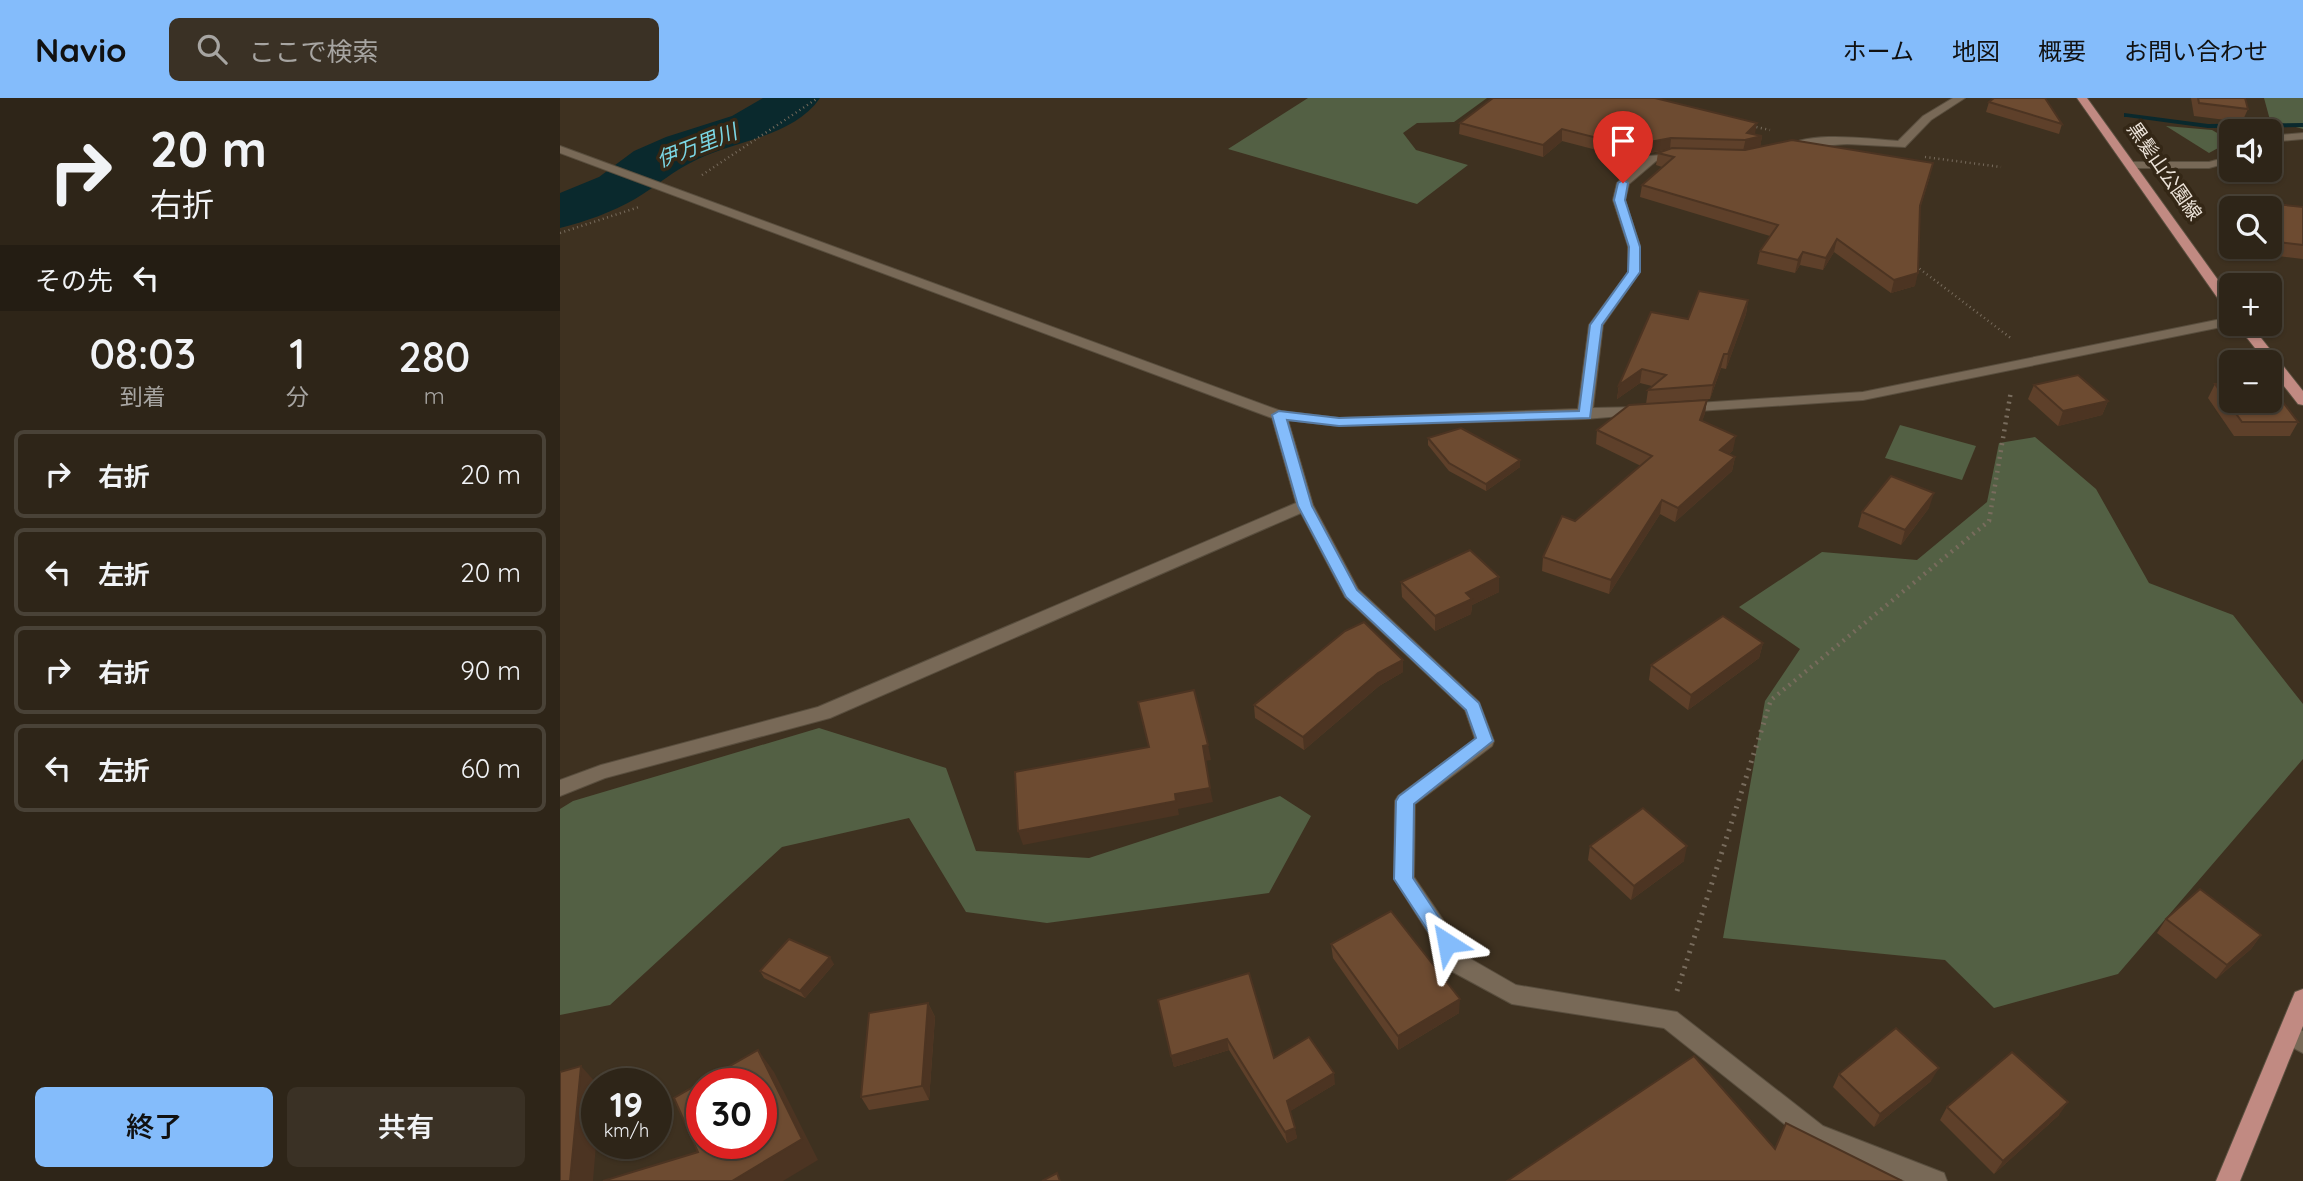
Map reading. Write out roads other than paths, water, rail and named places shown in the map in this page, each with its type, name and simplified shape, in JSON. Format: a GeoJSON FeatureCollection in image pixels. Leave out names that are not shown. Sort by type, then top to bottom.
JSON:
{"type":"FeatureCollection","features":[{"type":"Feature","properties":{"kind":"main road","name":"黒髪山公園線"},"geometry":{"type":"LineString","coordinates":[[2082,98],[2219,290]]}},
{"type":"Feature","properties":{"kind":"main road"},"geometry":{"type":"LineString","coordinates":[[2253,336],[2303,401]]}},
{"type":"Feature","properties":{"kind":"main road"},"geometry":{"type":"LineString","coordinates":[[2228,1181],[2296,1039],[2303,999]]}},
{"type":"Feature","properties":{"kind":"street"},"geometry":{"type":"LineString","coordinates":[[1779,150],[1803,144],[1847,141],[1901,145],[1927,118],[1960,98]]}},
{"type":"Feature","properties":{"kind":"street"},"geometry":{"type":"LineString","coordinates":[[2282,138],[2303,135]]}},
{"type":"Feature","properties":{"kind":"street"},"geometry":{"type":"LineString","coordinates":[[560,149],[1279,415],[1339,422],[1585,415],[1863,396],[2219,323]]}},
{"type":"Feature","properties":{"kind":"street"},"geometry":{"type":"LineString","coordinates":[[1585,415],[1596,325],[1634,272],[1634,247],[1619,200],[1623,183],[1653,158],[1694,156]]}},
{"type":"Feature","properties":{"kind":"street"},"geometry":{"type":"LineString","coordinates":[[2131,165],[2209,165],[2219,162]]}},
{"type":"Feature","properties":{"kind":"street"},"geometry":{"type":"LineString","coordinates":[[1279,415],[1305,506],[1351,593],[1473,707],[1485,741],[1405,801],[1404,879],[1461,965],[1512,994],[1669,1018],[1815,1134],[1936,1181]]}},
{"type":"Feature","properties":{"kind":"street"},"geometry":{"type":"LineString","coordinates":[[560,788],[601,772],[824,713],[1305,506]]}},
{"type":"Feature","properties":{"kind":"waterway","name":"伊万里川"},"geometry":{"type":"LineString","coordinates":[[560,212],[617,188],[652,162],[683,147],[749,126],[797,98]]}},
{"type":"Feature","properties":{"kind":"waterway"},"geometry":{"type":"LineString","coordinates":[[2127,115],[2208,126],[2303,125]]}}]}
